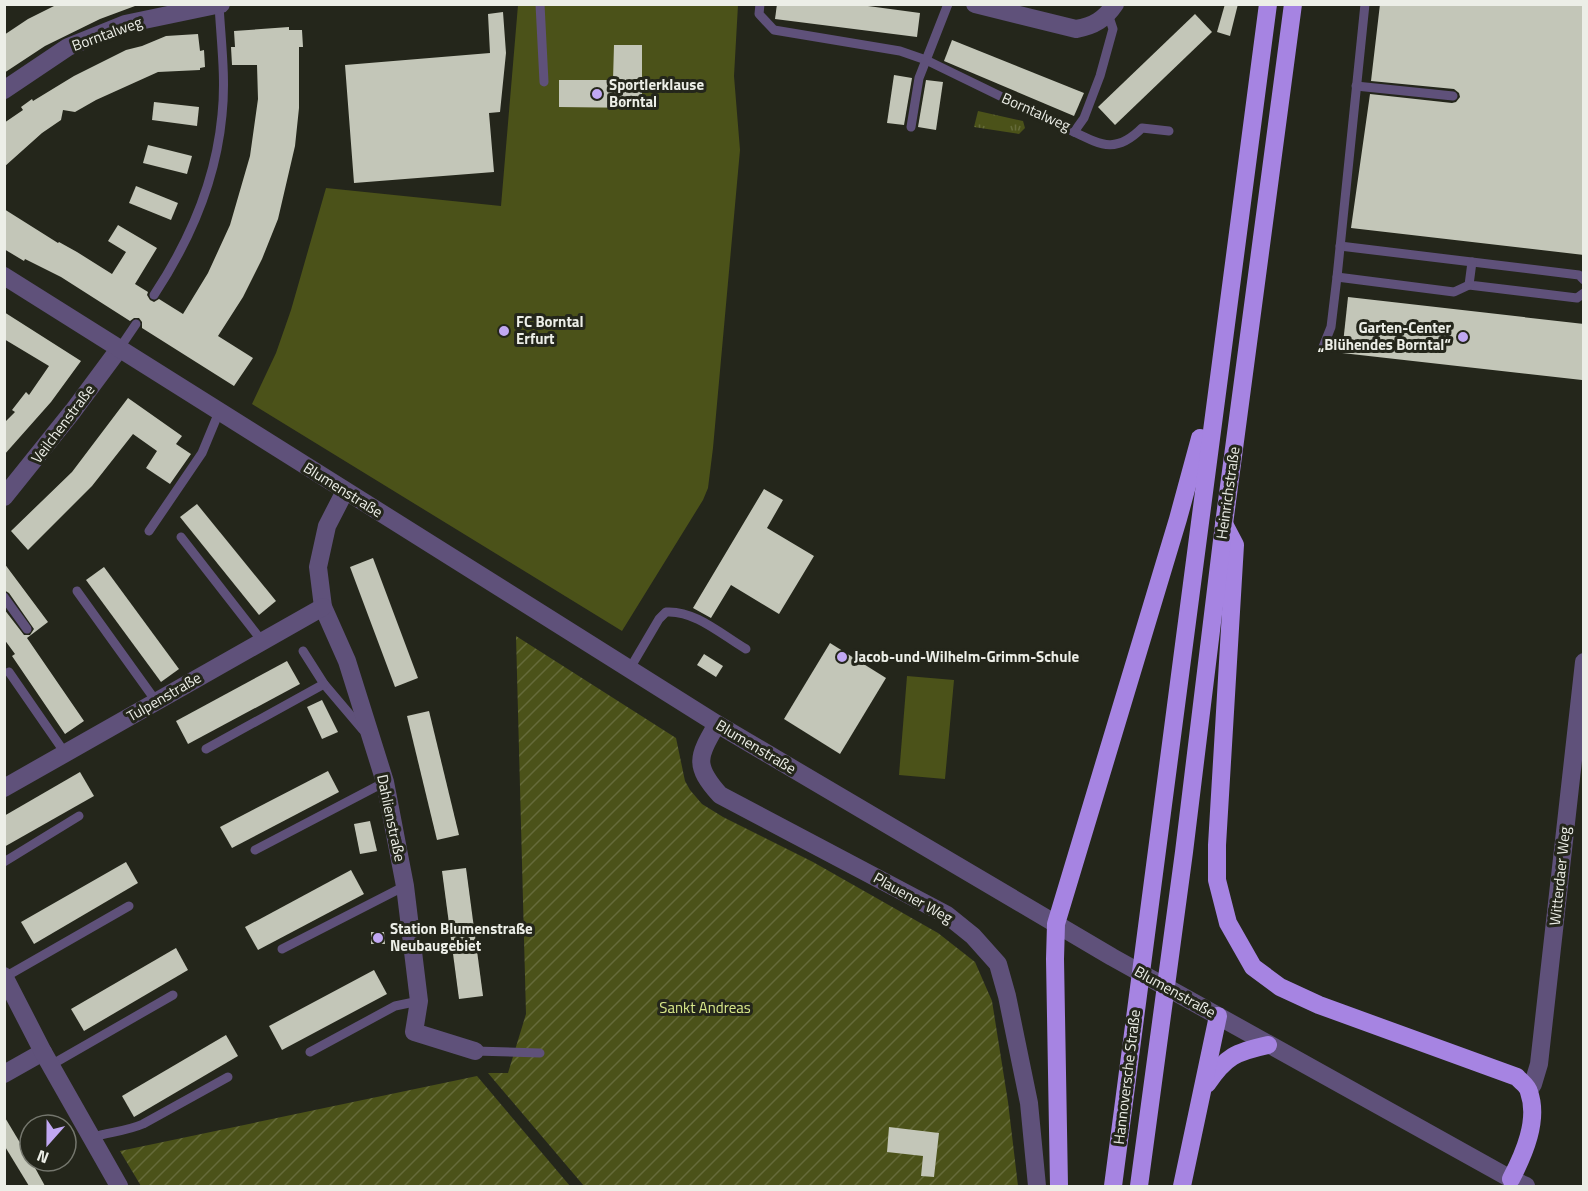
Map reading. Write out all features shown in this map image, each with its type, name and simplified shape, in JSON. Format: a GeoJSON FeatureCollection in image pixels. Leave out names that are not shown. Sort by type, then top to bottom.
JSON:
{"type":"FeatureCollection","features":[{"type":"Feature","properties":{"kind":"highway","name":"Heinrichstraße"},"geometry":{"type":"LineString","coordinates":[[1141,968],[1268,4]]}},
{"type":"Feature","properties":{"kind":"highway","name":"Heinrichstraße"},"geometry":{"type":"LineString","coordinates":[[1167,981],[1224,524],[1293,4]]}},
{"type":"Feature","properties":{"kind":"highway"},"geometry":{"type":"LineString","coordinates":[[1059,1186],[1056,924],[1178,519],[1200,438],[1214,402]]}},
{"type":"Feature","properties":{"kind":"highway"},"geometry":{"type":"LineString","coordinates":[[1224,524],[1235,545],[1216,845],[1217,880],[1228,923],[1253,967],[1280,987],[1318,1005],[1517,1077],[1529,1090],[1533,1111],[1519,1184]]}},
{"type":"Feature","properties":{"kind":"highway","name":"Hannoversche Straße"},"geometry":{"type":"LineString","coordinates":[[1113,1186],[1141,968]]}},
{"type":"Feature","properties":{"kind":"highway","name":"Hannoversche Straße"},"geometry":{"type":"LineString","coordinates":[[1139,1186],[1167,981]]}},
{"type":"Feature","properties":{"kind":"highway"},"geometry":{"type":"LineString","coordinates":[[1182,1186],[1218,1016]]}},
{"type":"Feature","properties":{"kind":"highway"},"geometry":{"type":"LineString","coordinates":[[1203,1090],[1228,1058],[1248,1049],[1268,1045]]}},
{"type":"Feature","properties":{"kind":"street","name":"Borntalweg"},"geometry":{"type":"LineString","coordinates":[[4,90],[68,47],[125,24],[220,4]]}},
{"type":"Feature","properties":{"kind":"street","name":"Borntalweg"},"geometry":{"type":"LineString","coordinates":[[975,4],[1076,29],[1092,26],[1112,9]]}},
{"type":"Feature","properties":{"kind":"street","name":"Blumenstraße"},"geometry":{"type":"LineString","coordinates":[[4,276],[717,724],[1112,957],[1519,1184]]}},
{"type":"Feature","properties":{"kind":"street","name":"Veilchenstraße"},"geometry":{"type":"LineString","coordinates":[[4,497],[66,421],[119,349]]}},
{"type":"Feature","properties":{"kind":"street","name":"Dahlienstraße"},"geometry":{"type":"LineString","coordinates":[[345,491],[327,526],[318,567],[323,607],[347,662],[386,782],[405,886],[419,1000],[414,1032],[475,1051]]}},
{"type":"Feature","properties":{"kind":"street","name":"Tulpenstraße"},"geometry":{"type":"LineString","coordinates":[[4,788],[323,607]]}},
{"type":"Feature","properties":{"kind":"street","name":"Witterdaer Weg"},"geometry":{"type":"LineString","coordinates":[[1529,1090],[1539,1064],[1584,662]]}},
{"type":"Feature","properties":{"kind":"street","name":"Plauener Weg"},"geometry":{"type":"LineString","coordinates":[[717,724],[705,745],[700,763],[705,778],[720,795],[947,915],[973,936],[998,964],[1007,996],[1029,1103],[1037,1186]]}},
{"type":"Feature","properties":{"kind":"street"},"geometry":{"type":"LineString","coordinates":[[5,977],[47,1058],[119,1186]]}},
{"type":"Feature","properties":{"kind":"street"},"geometry":{"type":"LineString","coordinates":[[4,1074],[47,1058]]}},
{"type":"Feature","properties":{"kind":"lane"},"geometry":{"type":"LineString","coordinates":[[154,295],[192,229],[213,168],[222,113],[220,4]]}},
{"type":"Feature","properties":{"kind":"lane"},"geometry":{"type":"LineString","coordinates":[[540,4],[544,82]]}},
{"type":"Feature","properties":{"kind":"lane","name":"Borntalweg"},"geometry":{"type":"LineString","coordinates":[[760,4],[759,14],[774,30],[900,51],[926,60],[1074,132],[1084,118],[1100,76],[1113,29],[1112,9]]}},
{"type":"Feature","properties":{"kind":"lane"},"geometry":{"type":"LineString","coordinates":[[911,127],[919,78],[948,4]]}},
{"type":"Feature","properties":{"kind":"lane"},"geometry":{"type":"LineString","coordinates":[[1323,347],[1331,327],[1365,4]]}},
{"type":"Feature","properties":{"kind":"lane"},"geometry":{"type":"LineString","coordinates":[[1356,86],[1453,96]]}},
{"type":"Feature","properties":{"kind":"lane"},"geometry":{"type":"LineString","coordinates":[[1074,132],[1095,142],[1114,146],[1131,139],[1142,128],[1169,131]]}},
{"type":"Feature","properties":{"kind":"lane"},"geometry":{"type":"LineString","coordinates":[[1340,246],[1579,275],[1584,280]]}},
{"type":"Feature","properties":{"kind":"lane"},"geometry":{"type":"LineString","coordinates":[[1469,285],[1472,262]]}},
{"type":"Feature","properties":{"kind":"lane"},"geometry":{"type":"LineString","coordinates":[[1337,277],[1454,292],[1469,285],[1577,298],[1584,293]]}},
{"type":"Feature","properties":{"kind":"lane"},"geometry":{"type":"LineString","coordinates":[[119,349],[136,324]]}},
{"type":"Feature","properties":{"kind":"lane"},"geometry":{"type":"LineString","coordinates":[[149,531],[202,453],[219,412]]}},
{"type":"Feature","properties":{"kind":"lane"},"geometry":{"type":"LineString","coordinates":[[181,537],[262,641]]}},
{"type":"Feature","properties":{"kind":"lane"},"geometry":{"type":"LineString","coordinates":[[77,591],[156,701]]}},
{"type":"Feature","properties":{"kind":"lane"},"geometry":{"type":"LineString","coordinates":[[4,597],[27,629]]}},
{"type":"Feature","properties":{"kind":"lane"},"geometry":{"type":"LineString","coordinates":[[629,670],[659,619],[666,612],[688,615],[746,649]]}},
{"type":"Feature","properties":{"kind":"lane"},"geometry":{"type":"LineString","coordinates":[[303,651],[324,684],[372,740]]}},
{"type":"Feature","properties":{"kind":"lane"},"geometry":{"type":"LineString","coordinates":[[9,672],[65,753]]}},
{"type":"Feature","properties":{"kind":"lane"},"geometry":{"type":"LineString","coordinates":[[206,749],[324,684]]}},
{"type":"Feature","properties":{"kind":"lane"},"geometry":{"type":"LineString","coordinates":[[255,850],[386,782]]}},
{"type":"Feature","properties":{"kind":"lane"},"geometry":{"type":"LineString","coordinates":[[4,862],[79,816]]}},
{"type":"Feature","properties":{"kind":"lane"},"geometry":{"type":"LineString","coordinates":[[282,950],[405,886]]}},
{"type":"Feature","properties":{"kind":"lane"},"geometry":{"type":"LineString","coordinates":[[5,977],[129,906]]}},
{"type":"Feature","properties":{"kind":"lane"},"geometry":{"type":"LineString","coordinates":[[47,1058],[173,995]]}},
{"type":"Feature","properties":{"kind":"lane"},"geometry":{"type":"LineString","coordinates":[[310,1052],[395,1006],[419,1000]]}},
{"type":"Feature","properties":{"kind":"lane","name":"Dahlienstraße"},"geometry":{"type":"LineString","coordinates":[[475,1051],[540,1053]]}},
{"type":"Feature","properties":{"kind":"lane"},"geometry":{"type":"LineString","coordinates":[[93,1137],[131,1129],[143,1124],[228,1077]]}},
{"type":"Feature","properties":{"kind":"green space","name":"FC Borntal Erfurt"},"geometry":{"type":"Polygon","coordinates":[[[518,5],[738,5],[734,76],[740,150],[708,488],[703,500],[622,631],[252,404],[276,353],[291,310],[326,188],[501,206],[518,5]]]}},
{"type":"Feature","properties":{"kind":"green space"},"geometry":{"type":"Polygon","coordinates":[[[978,111],[1023,121],[1025,128],[1019,134],[974,127],[978,111]]]}},
{"type":"Feature","properties":{"kind":"green space","name":"Sankt Andreas"},"geometry":{"type":"Polygon","coordinates":[[[516,636],[676,738],[685,781],[702,804],[813,862],[938,933],[975,962],[992,1001],[1018,1186],[584,1186],[488,1073],[508,1073],[526,1014],[516,636]]]}},
{"type":"Feature","properties":{"kind":"green space"},"geometry":{"type":"Polygon","coordinates":[[[907,676],[954,680],[945,779],[899,775],[907,676]]]}},
{"type":"Feature","properties":{"kind":"green space"},"geometry":{"type":"Polygon","coordinates":[[[477,1076],[570,1186],[141,1186],[120,1151],[477,1076]]]}},
{"type":"Feature","properties":{"kind":"building"},"geometry":{"type":"Polygon","coordinates":[[[58,4],[134,4],[135,6],[100,19],[45,46],[4,73],[4,35],[28,19],[58,4]]]}},
{"type":"Feature","properties":{"kind":"building"},"geometry":{"type":"Polygon","coordinates":[[[777,4],[853,4],[920,13],[917,37],[775,19],[777,4]]]}},
{"type":"Feature","properties":{"kind":"building"},"geometry":{"type":"Polygon","coordinates":[[[1225,4],[1238,4],[1230,36],[1217,32],[1225,4]]]}},
{"type":"Feature","properties":{"kind":"building"},"geometry":{"type":"Polygon","coordinates":[[[1380,4],[1584,4],[1584,255],[1351,228],[1370,94],[1452,103],[1460,97],[1454,89],[1371,81],[1380,4]]]}},
{"type":"Feature","properties":{"kind":"building"},"geometry":{"type":"Polygon","coordinates":[[[503,12],[506,53],[500,112],[489,113],[494,172],[354,183],[345,65],[490,53],[488,14],[503,12]]]}},
{"type":"Feature","properties":{"kind":"building"},"geometry":{"type":"Polygon","coordinates":[[[1195,14],[1212,32],[1115,125],[1098,107],[1195,14]]]}},
{"type":"Feature","properties":{"kind":"building"},"geometry":{"type":"Polygon","coordinates":[[[289,27],[289,30],[302,30],[303,47],[299,47],[299,108],[295,146],[278,219],[262,259],[243,297],[218,336],[253,358],[234,386],[142,328],[139,318],[130,321],[61,277],[25,259],[24,261],[4,249],[4,209],[112,274],[126,252],[108,241],[118,225],[157,248],[135,284],[148,292],[150,300],[154,302],[159,299],[183,314],[208,273],[230,225],[250,156],[258,99],[257,65],[232,65],[231,47],[235,47],[234,31],[289,27]]]}},
{"type":"Feature","properties":{"kind":"building"},"geometry":{"type":"Polygon","coordinates":[[[198,34],[200,51],[204,50],[205,67],[200,70],[158,72],[75,112],[63,110],[61,120],[42,133],[4,167],[4,123],[23,110],[21,107],[32,99],[33,101],[74,76],[126,50],[166,36],[198,34]]]}},
{"type":"Feature","properties":{"kind":"building"},"geometry":{"type":"Polygon","coordinates":[[[952,40],[1084,93],[1074,116],[944,61],[952,40]]]}},
{"type":"Feature","properties":{"kind":"building"},"geometry":{"type":"Polygon","coordinates":[[[614,45],[642,45],[642,108],[559,107],[559,80],[613,80],[614,45]]]}},
{"type":"Feature","properties":{"kind":"building"},"geometry":{"type":"Polygon","coordinates":[[[894,75],[912,78],[904,125],[887,123],[894,75]]]}},
{"type":"Feature","properties":{"kind":"building"},"geometry":{"type":"Polygon","coordinates":[[[926,80],[943,82],[936,130],[918,127],[926,80]]]}},
{"type":"Feature","properties":{"kind":"building"},"geometry":{"type":"Polygon","coordinates":[[[154,102],[199,107],[197,126],[152,120],[154,102]]]}},
{"type":"Feature","properties":{"kind":"building"},"geometry":{"type":"Polygon","coordinates":[[[148,145],[192,156],[187,174],[143,163],[148,145]]]}},
{"type":"Feature","properties":{"kind":"building"},"geometry":{"type":"Polygon","coordinates":[[[136,186],[178,203],[171,220],[129,203],[136,186]]]}},
{"type":"Feature","properties":{"kind":"building"},"geometry":{"type":"Polygon","coordinates":[[[1348,297],[1584,324],[1582,380],[1342,353],[1348,297]]]}},
{"type":"Feature","properties":{"kind":"building"},"geometry":{"type":"Polygon","coordinates":[[[4,312],[81,361],[51,402],[4,455],[4,423],[15,412],[12,410],[26,392],[29,395],[49,366],[4,339],[4,312]]]}},
{"type":"Feature","properties":{"kind":"building"},"geometry":{"type":"Polygon","coordinates":[[[128,398],[182,436],[176,444],[191,454],[170,484],[146,468],[157,451],[133,434],[92,486],[28,550],[11,531],[72,472],[128,398]]]}},
{"type":"Feature","properties":{"kind":"building"},"geometry":{"type":"Polygon","coordinates":[[[764,489],[783,500],[767,528],[814,556],[779,614],[731,585],[711,618],[693,608],[764,489]]]}},
{"type":"Feature","properties":{"kind":"building"},"geometry":{"type":"Polygon","coordinates":[[[197,504],[276,601],[259,615],[180,517],[197,504]]]}},
{"type":"Feature","properties":{"kind":"building"},"geometry":{"type":"Polygon","coordinates":[[[373,558],[418,678],[395,687],[350,567],[373,558]]]}},
{"type":"Feature","properties":{"kind":"building"},"geometry":{"type":"Polygon","coordinates":[[[4,563],[48,622],[27,638],[84,721],[65,734],[12,656],[15,654],[4,639],[4,609],[24,635],[30,635],[34,629],[9,593],[4,590],[4,563]]]}},
{"type":"Feature","properties":{"kind":"building"},"geometry":{"type":"Polygon","coordinates":[[[104,567],[179,669],[161,682],[86,580],[104,567]]]}},
{"type":"Feature","properties":{"kind":"building"},"geometry":{"type":"Polygon","coordinates":[[[830,643],[886,678],[840,754],[784,719],[830,643]]]}},
{"type":"Feature","properties":{"kind":"building"},"geometry":{"type":"Polygon","coordinates":[[[704,654],[723,666],[716,677],[697,665],[704,654]]]}},
{"type":"Feature","properties":{"kind":"building"},"geometry":{"type":"Polygon","coordinates":[[[287,661],[300,684],[188,744],[176,721],[287,661]]]}},
{"type":"Feature","properties":{"kind":"building"},"geometry":{"type":"Polygon","coordinates":[[[322,700],[338,732],[322,739],[307,707],[322,700]]]}},
{"type":"Feature","properties":{"kind":"building"},"geometry":{"type":"Polygon","coordinates":[[[429,711],[459,835],[437,840],[407,716],[429,711]]]}},
{"type":"Feature","properties":{"kind":"building"},"geometry":{"type":"Polygon","coordinates":[[[328,771],[339,792],[232,848],[220,827],[328,771]]]}},
{"type":"Feature","properties":{"kind":"building"},"geometry":{"type":"Polygon","coordinates":[[[80,772],[94,796],[4,847],[4,816],[80,772]]]}},
{"type":"Feature","properties":{"kind":"building"},"geometry":{"type":"Polygon","coordinates":[[[370,821],[377,851],[360,854],[354,824],[370,821]]]}},
{"type":"Feature","properties":{"kind":"building"},"geometry":{"type":"Polygon","coordinates":[[[126,862],[138,883],[34,944],[21,922],[126,862]]]}},
{"type":"Feature","properties":{"kind":"building"},"geometry":{"type":"Polygon","coordinates":[[[466,868],[483,996],[459,999],[442,871],[466,868]]]}},
{"type":"Feature","properties":{"kind":"building"},"geometry":{"type":"Polygon","coordinates":[[[351,870],[364,894],[258,950],[245,927],[351,870]]]}},
{"type":"Feature","properties":{"kind":"building","name":"Station Blumenstraße Neubaugebiet"},"geometry":{"type":"Polygon","coordinates":[[[371,932],[384,932],[385,944],[371,944],[371,932]]]}},
{"type":"Feature","properties":{"kind":"building"},"geometry":{"type":"Polygon","coordinates":[[[176,948],[188,970],[84,1031],[71,1009],[176,948]]]}},
{"type":"Feature","properties":{"kind":"building"},"geometry":{"type":"Polygon","coordinates":[[[374,970],[387,994],[282,1050],[269,1026],[374,970]]]}},
{"type":"Feature","properties":{"kind":"building"},"geometry":{"type":"Polygon","coordinates":[[[226,1035],[238,1056],[134,1117],[122,1096],[226,1035]]]}},
{"type":"Feature","properties":{"kind":"building"},"geometry":{"type":"Polygon","coordinates":[[[4,1116],[18,1139],[18,1168],[4,1145],[4,1116]]]}},
{"type":"Feature","properties":{"kind":"building"},"geometry":{"type":"Polygon","coordinates":[[[889,1127],[939,1133],[934,1177],[921,1176],[923,1156],[887,1152],[889,1127]]]}},
{"type":"Feature","properties":{"kind":"building"},"geometry":{"type":"Polygon","coordinates":[[[21,1173],[38,1173],[45,1186],[29,1186],[21,1173]]]}},
{"type":"Feature","properties":{"kind":"place","name":"Sportlerklause Borntal"},"geometry":{"type":"Point","coordinates":[597,94]}},
{"type":"Feature","properties":{"kind":"place","name":"FC Borntal Erfurt"},"geometry":{"type":"Point","coordinates":[504,331]}},
{"type":"Feature","properties":{"kind":"place","name":"Garten-Center „Blühendes Borntal“"},"geometry":{"type":"Point","coordinates":[1463,337]}},
{"type":"Feature","properties":{"kind":"place","name":"Jacob-und-Wilhelm-Grimm-Schule"},"geometry":{"type":"Point","coordinates":[842,657]}},
{"type":"Feature","properties":{"kind":"place","name":"Station Blumenstraße Neubaugebiet"},"geometry":{"type":"Point","coordinates":[378,938]}}]}
